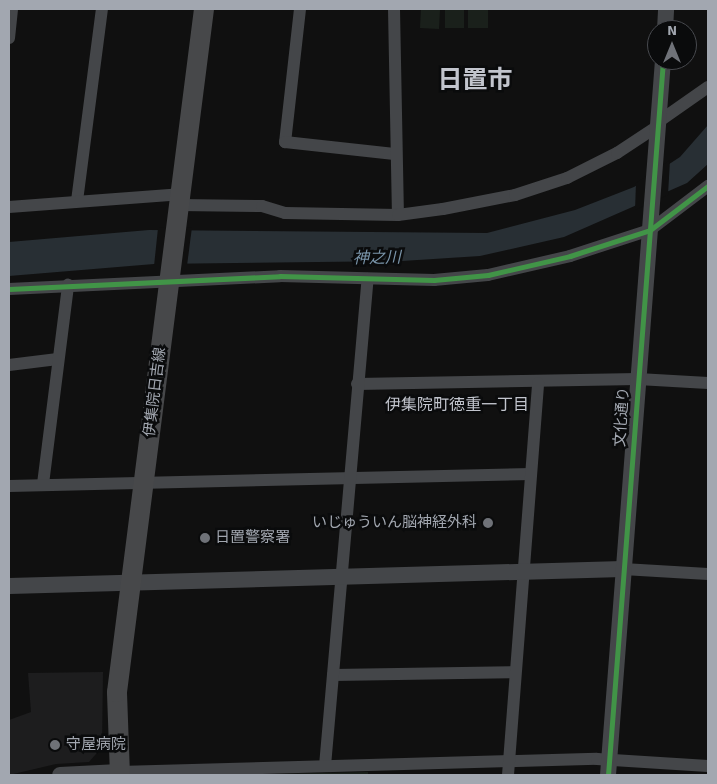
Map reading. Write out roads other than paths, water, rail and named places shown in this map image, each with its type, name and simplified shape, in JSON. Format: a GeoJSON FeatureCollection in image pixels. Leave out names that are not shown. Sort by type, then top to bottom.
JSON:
{"type":"FeatureCollection","features":[{"type":"Feature","properties":{"kind":"main road","name":"伊集院日吉線"},"geometry":{"type":"LineString","coordinates":[[119,774],[117,692],[129,583],[144,482],[204,9]]}},
{"type":"Feature","properties":{"kind":"street"},"geometry":{"type":"LineString","coordinates":[[9,38],[12,9]]}},
{"type":"Feature","properties":{"kind":"street"},"geometry":{"type":"LineString","coordinates":[[77,200],[102,9]]}},
{"type":"Feature","properties":{"kind":"street"},"geometry":{"type":"LineString","coordinates":[[300,9],[285,142],[394,154]]}},
{"type":"Feature","properties":{"kind":"street"},"geometry":{"type":"LineString","coordinates":[[394,9],[394,154],[398,215]]}},
{"type":"Feature","properties":{"kind":"street","name":"文化通り"},"geometry":{"type":"LineString","coordinates":[[608,775],[662,70]]}},
{"type":"Feature","properties":{"kind":"street"},"geometry":{"type":"LineString","coordinates":[[9,207],[77,200],[262,206],[284,213],[398,215],[515,195],[567,178],[617,153],[658,129],[708,87]]}},
{"type":"Feature","properties":{"kind":"street"},"geometry":{"type":"LineString","coordinates":[[9,289],[170,277],[280,276],[434,280],[488,275],[570,256],[650,230],[708,186]]}},
{"type":"Feature","properties":{"kind":"street"},"geometry":{"type":"LineString","coordinates":[[325,766],[357,384],[368,279]]}},
{"type":"Feature","properties":{"kind":"street"},"geometry":{"type":"LineString","coordinates":[[43,484],[68,285]]}},
{"type":"Feature","properties":{"kind":"street"},"geometry":{"type":"LineString","coordinates":[[9,365],[58,359]]}},
{"type":"Feature","properties":{"kind":"street"},"geometry":{"type":"LineString","coordinates":[[357,384],[638,379],[708,384]]}},
{"type":"Feature","properties":{"kind":"street"},"geometry":{"type":"LineString","coordinates":[[508,775],[515,672],[525,573],[538,382]]}},
{"type":"Feature","properties":{"kind":"street"},"geometry":{"type":"LineString","coordinates":[[9,486],[531,474]]}},
{"type":"Feature","properties":{"kind":"street"},"geometry":{"type":"LineString","coordinates":[[9,586],[623,569],[708,574]]}},
{"type":"Feature","properties":{"kind":"street"},"geometry":{"type":"LineString","coordinates":[[333,675],[515,672]]}},
{"type":"Feature","properties":{"kind":"street"},"geometry":{"type":"LineString","coordinates":[[60,775],[218,772],[325,766],[510,760],[610,759],[708,766]]}},
{"type":"Feature","properties":{"kind":"water","name":"神之川"},"geometry":{"type":"Polygon","coordinates":[[[708,125],[708,164],[687,183],[564,237],[480,256],[402,261],[154,264],[9,276],[9,242],[149,230],[487,233],[575,210],[634,187],[680,157],[708,125]]]}},
{"type":"Feature","properties":{"kind":"place","name":"いじゅういん脳神経外科"},"geometry":{"type":"Point","coordinates":[488,523]}},
{"type":"Feature","properties":{"kind":"place","name":"日置警察署"},"geometry":{"type":"Point","coordinates":[205,538]}},
{"type":"Feature","properties":{"kind":"place","name":"守屋病院"},"geometry":{"type":"Point","coordinates":[55,745]}},
{"type":"Feature","properties":{"kind":"district","name":"日置市"},"geometry":{"type":"Point","coordinates":[475,80]}},
{"type":"Feature","properties":{"kind":"district","name":"伊集院町徳重一丁目"},"geometry":{"type":"Point","coordinates":[457,405]}}]}
